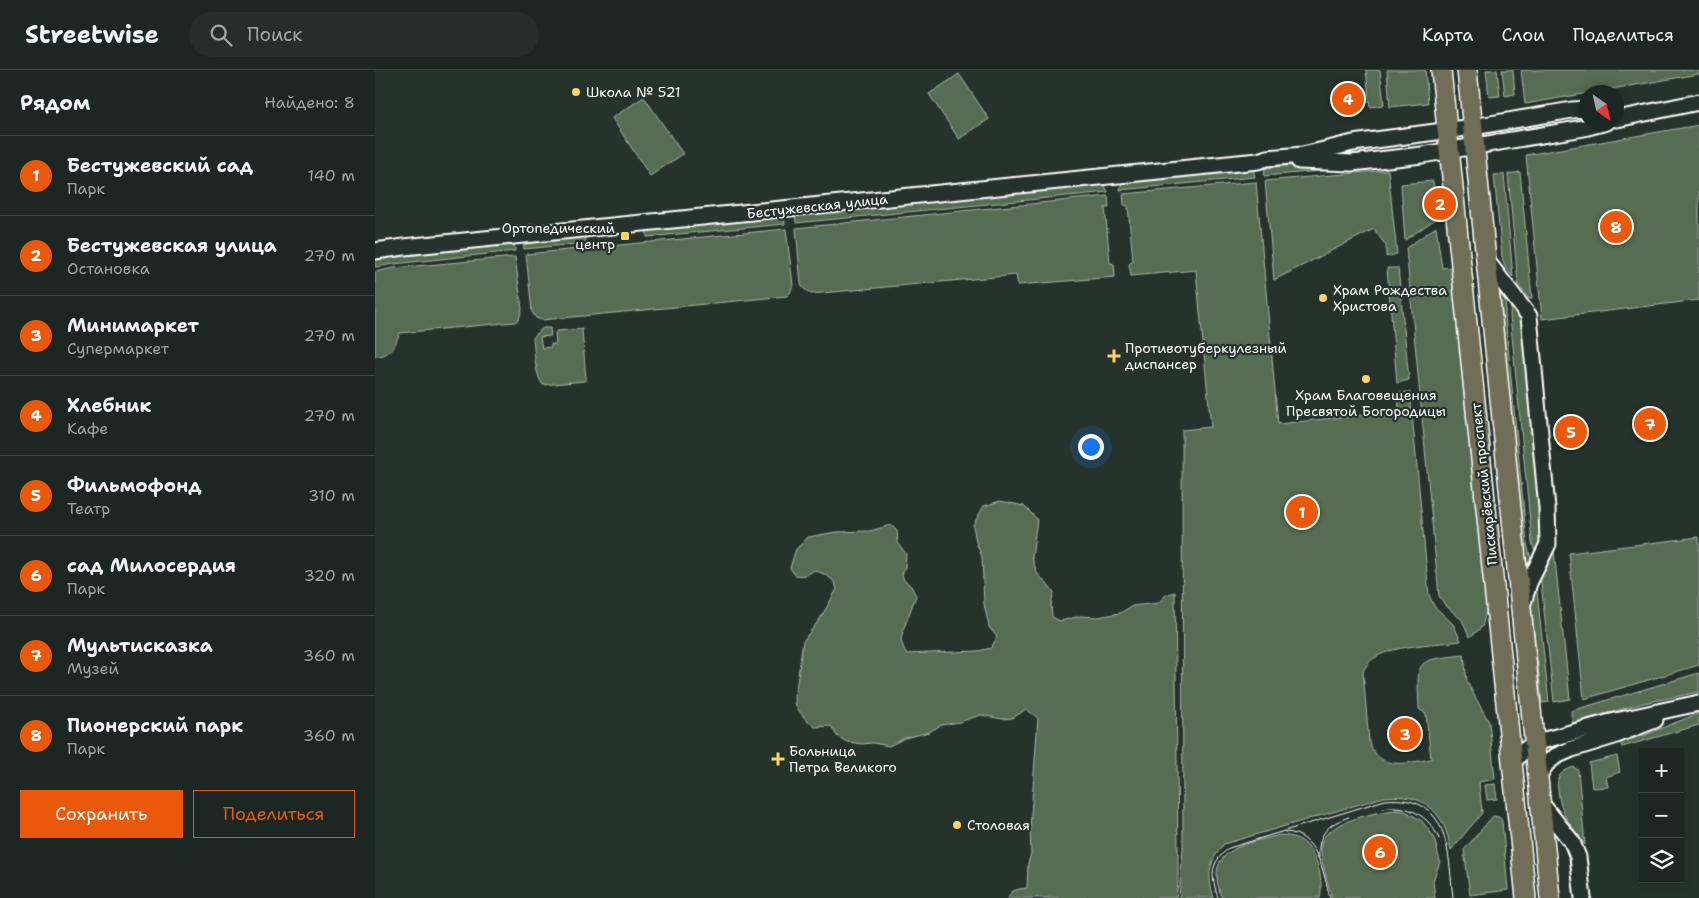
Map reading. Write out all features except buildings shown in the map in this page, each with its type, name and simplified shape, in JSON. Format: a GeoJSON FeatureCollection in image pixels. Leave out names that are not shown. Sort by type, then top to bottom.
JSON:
{"type":"FeatureCollection","features":[{"type":"Feature","properties":{"kind":"main road","name":"Пискарёвский проспект"},"geometry":{"type":"LineString","coordinates":[[1441,70],[1526,898]]}},
{"type":"Feature","properties":{"kind":"main road","name":"Пискарёвский проспект"},"geometry":{"type":"LineString","coordinates":[[1467,70],[1550,898]]}},
{"type":"Feature","properties":{"kind":"street"},"geometry":{"type":"LineString","coordinates":[[1624,107],[1693,95],[1699,96]]}},
{"type":"Feature","properties":{"kind":"street"},"geometry":{"type":"LineString","coordinates":[[1624,118],[1699,102]]}},
{"type":"Feature","properties":{"kind":"street","name":"Бестужевская улица"},"geometry":{"type":"LineString","coordinates":[[375,251],[1258,161],[1267,158],[1303,155],[1353,143],[1447,131],[1579,110]]}},
{"type":"Feature","properties":{"kind":"street","name":"Бестужевская улица"},"geometry":{"type":"LineString","coordinates":[[1258,161],[1268,164],[1295,161],[1352,163],[1449,151],[1579,129]]}},
{"type":"Feature","properties":{"kind":"street"},"geometry":{"type":"LineString","coordinates":[[1487,260],[1529,316],[1547,508],[1548,544],[1529,583],[1521,610]]}},
{"type":"Feature","properties":{"kind":"street"},"geometry":{"type":"LineString","coordinates":[[1513,763],[1520,754],[1534,743],[1611,722],[1697,703]]}},
{"type":"Feature","properties":{"kind":"street"},"geometry":{"type":"LineString","coordinates":[[1537,777],[1549,760],[1562,753],[1614,736],[1697,703]]}},
{"type":"Feature","properties":{"kind":"street"},"geometry":{"type":"LineString","coordinates":[[1540,802],[1572,842],[1579,857],[1583,898]]}},
{"type":"Feature","properties":{"kind":"green space"},"geometry":{"type":"Polygon","coordinates":[[[1366,70],[1380,70],[1384,105],[1370,107],[1366,70]]]}},
{"type":"Feature","properties":{"kind":"green space"},"geometry":{"type":"Polygon","coordinates":[[[1387,70],[1425,70],[1428,103],[1390,107],[1387,70]]]}},
{"type":"Feature","properties":{"kind":"green space"},"geometry":{"type":"Polygon","coordinates":[[[1486,70],[1497,70],[1500,96],[1489,97],[1486,70]]]}},
{"type":"Feature","properties":{"kind":"green space"},"geometry":{"type":"Polygon","coordinates":[[[1502,70],[1513,70],[1515,94],[1505,96],[1502,70]]]}},
{"type":"Feature","properties":{"kind":"green space"},"geometry":{"type":"Polygon","coordinates":[[[1521,70],[1699,70],[1699,74],[1624,87],[1624,85],[1579,85],[1579,95],[1525,104],[1521,70]]]}},
{"type":"Feature","properties":{"kind":"green space"},"geometry":{"type":"Polygon","coordinates":[[[959,74],[989,119],[959,139],[929,94],[959,74]]]}},
{"type":"Feature","properties":{"kind":"green space"},"geometry":{"type":"Polygon","coordinates":[[[644,97],[683,154],[650,176],[612,118],[644,97]]]}},
{"type":"Feature","properties":{"kind":"green space"},"geometry":{"type":"Polygon","coordinates":[[[1699,125],[1699,300],[1542,319],[1526,155],[1699,125]]]}},
{"type":"Feature","properties":{"kind":"green space"},"geometry":{"type":"Polygon","coordinates":[[[1295,165],[1343,169],[1264,176],[1265,168],[1295,165]]]}},
{"type":"Feature","properties":{"kind":"green space"},"geometry":{"type":"Polygon","coordinates":[[[1253,169],[1255,177],[1120,190],[1122,182],[1253,169]]]}},
{"type":"Feature","properties":{"kind":"green space"},"geometry":{"type":"Polygon","coordinates":[[[1388,170],[1397,254],[1386,257],[1386,246],[1374,229],[1274,280],[1265,181],[1388,170]]]}},
{"type":"Feature","properties":{"kind":"green space"},"geometry":{"type":"Polygon","coordinates":[[[1520,172],[1532,298],[1529,299],[1518,284],[1508,174],[1520,172]]]}},
{"type":"Feature","properties":{"kind":"green space"},"geometry":{"type":"Polygon","coordinates":[[[1504,174],[1513,277],[1505,267],[1502,257],[1494,175],[1504,174]]]}},
{"type":"Feature","properties":{"kind":"green space"},"geometry":{"type":"Polygon","coordinates":[[[1433,181],[1437,218],[1405,240],[1401,184],[1433,181]]]}},
{"type":"Feature","properties":{"kind":"green space"},"geometry":{"type":"Polygon","coordinates":[[[1256,182],[1278,424],[1399,411],[1398,393],[1410,392],[1429,595],[1434,606],[1453,624],[1461,641],[1394,650],[1376,657],[1368,663],[1363,672],[1369,742],[1374,752],[1387,762],[1403,763],[1431,759],[1426,714],[1419,709],[1419,671],[1427,661],[1464,655],[1467,682],[1489,722],[1495,779],[1479,782],[1482,813],[1451,850],[1443,825],[1438,815],[1430,807],[1411,798],[1384,797],[1224,844],[1210,870],[1210,882],[1214,898],[1179,898],[1183,849],[1182,430],[1211,427],[1196,270],[1131,276],[1129,264],[1133,261],[1128,206],[1124,205],[1123,194],[1256,182]]]}},
{"type":"Feature","properties":{"kind":"green space"},"geometry":{"type":"Polygon","coordinates":[[[1104,184],[1108,192],[796,223],[795,214],[1104,184]]]}},
{"type":"Feature","properties":{"kind":"green space"},"geometry":{"type":"Polygon","coordinates":[[[1108,196],[1109,208],[1105,208],[1110,263],[1114,264],[1115,277],[1018,285],[1016,275],[811,294],[801,284],[796,228],[1108,196]]]}},
{"type":"Feature","properties":{"kind":"green space"},"geometry":{"type":"Polygon","coordinates":[[[784,215],[785,224],[647,237],[646,230],[784,215]]]}},
{"type":"Feature","properties":{"kind":"green space"},"geometry":{"type":"Polygon","coordinates":[[[1436,227],[1442,268],[1452,267],[1472,445],[1487,608],[1482,627],[1470,637],[1462,620],[1445,605],[1439,596],[1406,248],[1436,227]]]}},
{"type":"Feature","properties":{"kind":"green space"},"geometry":{"type":"Polygon","coordinates":[[[786,229],[793,285],[787,296],[542,320],[536,318],[532,312],[526,254],[786,229]]]}},
{"type":"Feature","properties":{"kind":"green space"},"geometry":{"type":"Polygon","coordinates":[[[585,235],[586,243],[524,249],[523,241],[585,235]]]}},
{"type":"Feature","properties":{"kind":"green space"},"geometry":{"type":"Polygon","coordinates":[[[514,242],[515,251],[375,267],[375,257],[514,242]]]}},
{"type":"Feature","properties":{"kind":"green space"},"geometry":{"type":"Polygon","coordinates":[[[515,257],[522,309],[519,319],[515,322],[400,333],[396,343],[389,352],[375,357],[375,272],[394,268],[515,257]]]}},
{"type":"Feature","properties":{"kind":"green space"},"geometry":{"type":"Polygon","coordinates":[[[1387,268],[1398,268],[1409,380],[1397,383],[1387,268]]]}},
{"type":"Feature","properties":{"kind":"green space"},"geometry":{"type":"Polygon","coordinates":[[[1501,290],[1506,296],[1505,315],[1527,544],[1532,563],[1529,569],[1521,542],[1499,316],[1501,290]]]}},
{"type":"Feature","properties":{"kind":"green space"},"geometry":{"type":"Polygon","coordinates":[[[1511,302],[1524,319],[1542,543],[1536,556],[1532,542],[1510,316],[1511,302]]]}},
{"type":"Feature","properties":{"kind":"green space"},"geometry":{"type":"Polygon","coordinates":[[[543,328],[550,328],[551,336],[540,337],[542,348],[551,347],[551,344],[556,344],[555,333],[557,331],[582,329],[586,380],[543,385],[536,369],[533,338],[543,328]]]}},
{"type":"Feature","properties":{"kind":"green space"},"geometry":{"type":"Polygon","coordinates":[[[1000,501],[1024,506],[1037,519],[1032,558],[1037,573],[1054,592],[1051,605],[1052,617],[1060,621],[1081,616],[1098,617],[1120,613],[1132,606],[1158,603],[1166,595],[1175,592],[1178,850],[1176,898],[1008,898],[1013,891],[1027,888],[1028,863],[1031,854],[1030,829],[1038,718],[1026,709],[1013,718],[1002,719],[981,715],[941,725],[929,732],[905,738],[889,746],[847,742],[837,736],[831,726],[815,727],[807,721],[796,707],[795,697],[803,641],[820,619],[837,589],[831,579],[814,570],[805,575],[795,575],[790,568],[796,549],[808,537],[836,532],[870,531],[891,525],[897,531],[898,543],[906,554],[902,575],[916,596],[903,630],[901,641],[906,654],[978,651],[991,648],[997,637],[989,627],[984,604],[982,557],[976,542],[973,525],[984,506],[1000,501]]]}},
{"type":"Feature","properties":{"kind":"green space"},"geometry":{"type":"Polygon","coordinates":[[[1699,537],[1699,665],[1584,699],[1569,553],[1699,537]]]}},
{"type":"Feature","properties":{"kind":"green space"},"geometry":{"type":"Polygon","coordinates":[[[1553,542],[1570,699],[1554,702],[1540,574],[1553,542]]]}},
{"type":"Feature","properties":{"kind":"green space"},"geometry":{"type":"Polygon","coordinates":[[[1536,583],[1549,702],[1542,703],[1531,604],[1531,596],[1536,583]]]}},
{"type":"Feature","properties":{"kind":"green space"},"geometry":{"type":"Polygon","coordinates":[[[1699,673],[1699,692],[1644,703],[1572,723],[1571,711],[1699,673]]]}},
{"type":"Feature","properties":{"kind":"green space"},"geometry":{"type":"Polygon","coordinates":[[[1699,713],[1699,725],[1622,747],[1620,742],[1645,735],[1699,713]]]}},
{"type":"Feature","properties":{"kind":"green space"},"geometry":{"type":"Polygon","coordinates":[[[1617,756],[1620,772],[1606,777],[1608,787],[1592,788],[1589,763],[1617,756]]]}},
{"type":"Feature","properties":{"kind":"green space"},"geometry":{"type":"Polygon","coordinates":[[[1574,767],[1578,770],[1585,845],[1563,813],[1559,798],[1559,777],[1566,770],[1574,767]]]}},
{"type":"Feature","properties":{"kind":"green space"},"geometry":{"type":"Polygon","coordinates":[[[1495,784],[1497,799],[1487,800],[1485,785],[1495,784]]]}},
{"type":"Feature","properties":{"kind":"green space"},"geometry":{"type":"Polygon","coordinates":[[[1398,810],[1407,812],[1422,821],[1434,837],[1440,862],[1433,881],[1435,898],[1332,898],[1321,857],[1321,845],[1324,837],[1331,830],[1353,819],[1398,810]]]}},
{"type":"Feature","properties":{"kind":"green space"},"geometry":{"type":"Polygon","coordinates":[[[1493,816],[1499,817],[1502,821],[1508,890],[1470,895],[1464,850],[1493,816]]]}},
{"type":"Feature","properties":{"kind":"green space"},"geometry":{"type":"Polygon","coordinates":[[[1280,835],[1301,841],[1314,855],[1320,873],[1320,898],[1222,898],[1217,879],[1218,868],[1222,859],[1229,852],[1239,847],[1280,835]]]}},
{"type":"Feature","properties":{"kind":"tram line"},"geometry":{"type":"LineString","coordinates":[[1218,898],[1213,870],[1218,859],[1229,848],[1385,800],[1406,801],[1422,806],[1434,816],[1446,845],[1453,898]]}},
{"type":"Feature","properties":{"kind":"tram line"},"geometry":{"type":"LineString","coordinates":[[1383,808],[1401,807],[1417,813],[1430,824],[1439,839]]}},
{"type":"Feature","properties":{"kind":"tram line"},"geometry":{"type":"LineString","coordinates":[[1319,858],[1320,843],[1325,832],[1335,823],[1349,817]]}},
{"type":"Feature","properties":{"kind":"tram line"},"geometry":{"type":"LineString","coordinates":[[1285,832],[1296,834],[1312,846],[1321,866],[1330,898]]}},
{"type":"Feature","properties":{"kind":"place","name":"Школа № 521"},"geometry":{"type":"Point","coordinates":[576,92]}},
{"type":"Feature","properties":{"kind":"place","name":"Хлебник"},"geometry":{"type":"Point","coordinates":[1348,99]}},
{"type":"Feature","properties":{"kind":"place","name":"Бестужевская улица"},"geometry":{"type":"Point","coordinates":[1440,204]}},
{"type":"Feature","properties":{"kind":"place","name":"Пионерский парк"},"geometry":{"type":"Point","coordinates":[1616,227]}},
{"type":"Feature","properties":{"kind":"place","name":"Ортопедический центр"},"geometry":{"type":"Point","coordinates":[625,236]}},
{"type":"Feature","properties":{"kind":"place","name":"Храм Рождества Христова"},"geometry":{"type":"Point","coordinates":[1323,298]}},
{"type":"Feature","properties":{"kind":"place","name":"Противотуберкулезный диспансер"},"geometry":{"type":"Point","coordinates":[1114,356]}},
{"type":"Feature","properties":{"kind":"place","name":"Храм Благовещения Пресвятой Богородицы"},"geometry":{"type":"Point","coordinates":[1366,379]}},
{"type":"Feature","properties":{"kind":"place","name":"Мультисказка"},"geometry":{"type":"Point","coordinates":[1650,424]}},
{"type":"Feature","properties":{"kind":"place","name":"Фильмофонд"},"geometry":{"type":"Point","coordinates":[1571,432]}},
{"type":"Feature","properties":{"kind":"place","name":"Бестужевский сад"},"geometry":{"type":"Point","coordinates":[1302,512]}},
{"type":"Feature","properties":{"kind":"place","name":"Минимаркет"},"geometry":{"type":"Point","coordinates":[1405,734]}},
{"type":"Feature","properties":{"kind":"place","name":"Больница Петра Великого"},"geometry":{"type":"Point","coordinates":[778,759]}},
{"type":"Feature","properties":{"kind":"place","name":"Столовая"},"geometry":{"type":"Point","coordinates":[957,825]}},
{"type":"Feature","properties":{"kind":"place","name":"сад Милосердия"},"geometry":{"type":"Point","coordinates":[1380,852]}}]}
